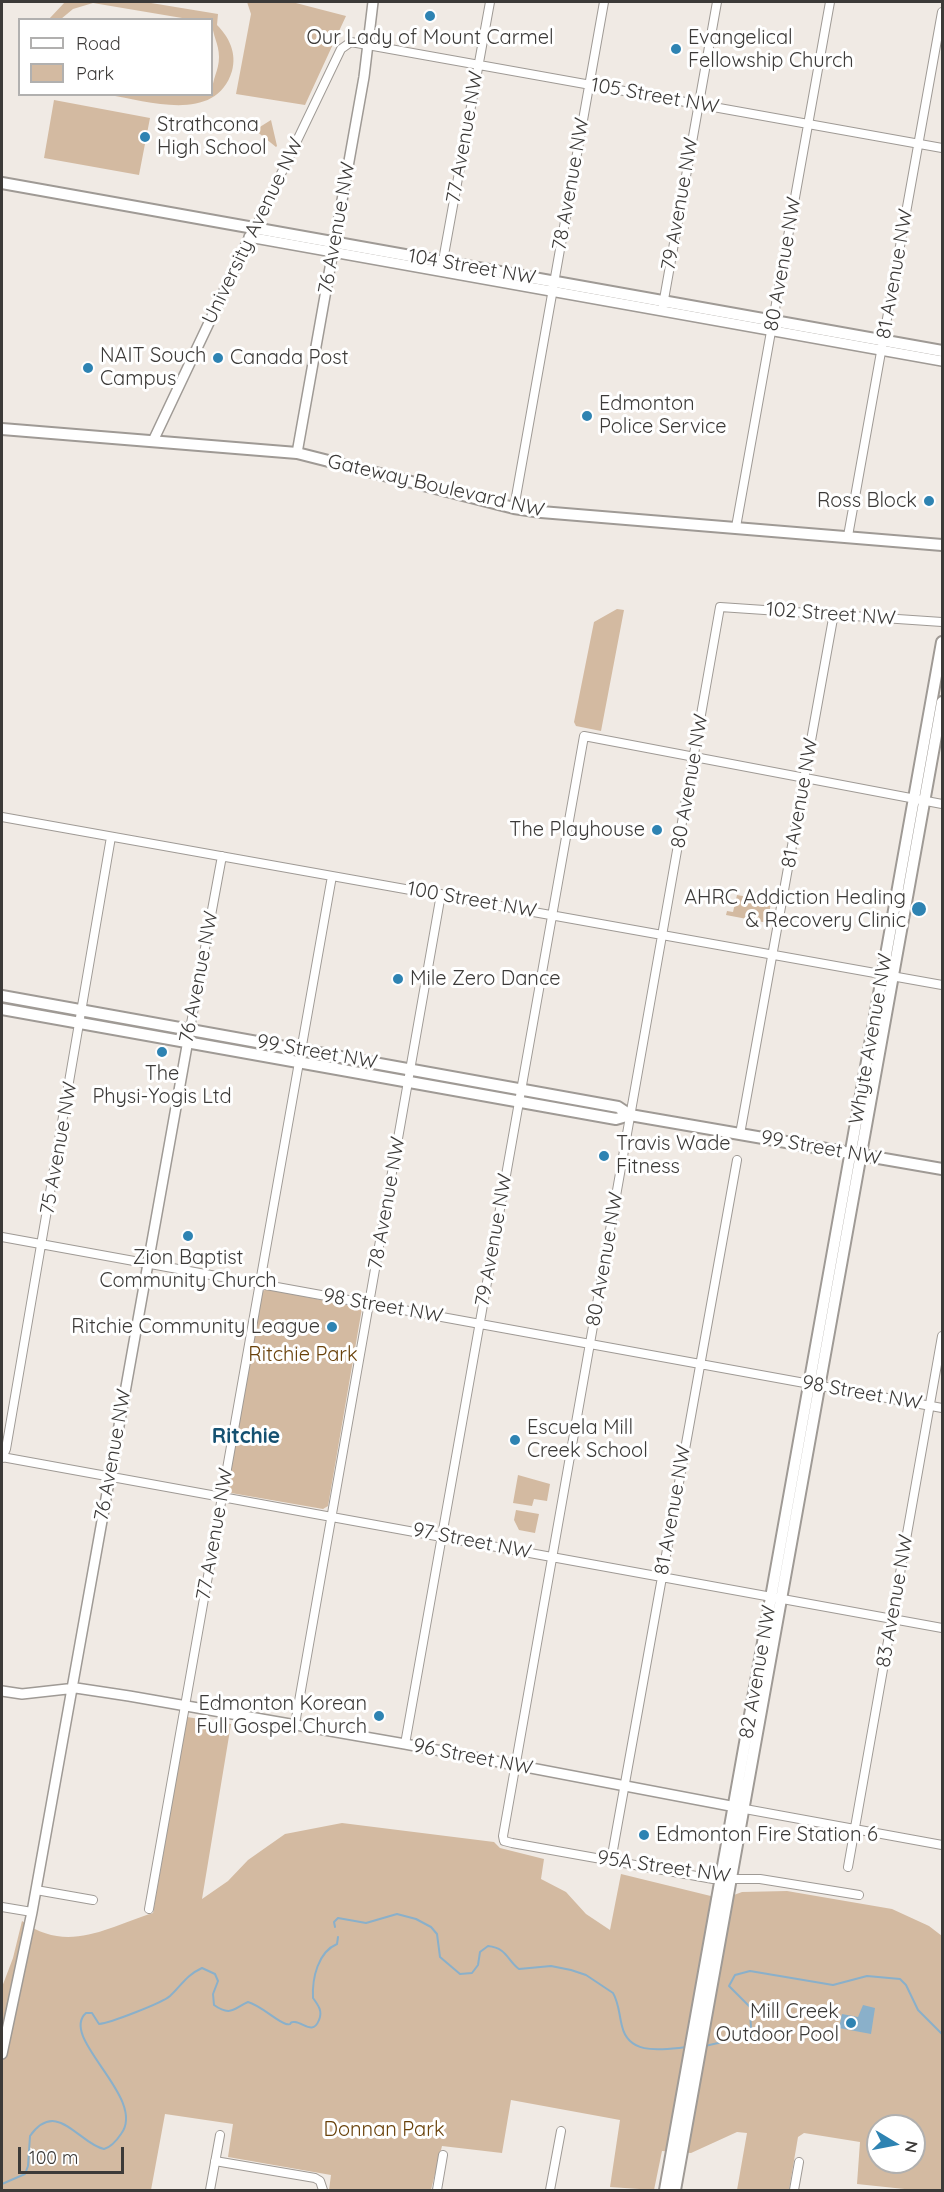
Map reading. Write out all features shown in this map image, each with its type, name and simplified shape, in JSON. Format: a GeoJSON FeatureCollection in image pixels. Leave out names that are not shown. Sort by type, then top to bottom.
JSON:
{"type":"FeatureCollection","features":[{"type":"Feature","properties":{"kind":"main road","name":"104 Street NW"},"geometry":{"type":"LineString","coordinates":[[2,183],[334,248],[553,287],[663,300],[772,326],[882,345],[942,351]]}},
{"type":"Feature","properties":{"kind":"main road","name":"Gateway Boulevard NW"},"geometry":{"type":"LineString","coordinates":[[2,429],[297,453],[514,508],[942,545]]}},
{"type":"Feature","properties":{"kind":"main road","name":"Whyte Avenue NW"},"geometry":{"type":"LineString","coordinates":[[856,1154],[920,800],[942,642]]}},
{"type":"Feature","properties":{"kind":"main road","name":"Whyte Avenue NW"},"geometry":{"type":"LineString","coordinates":[[920,800],[942,702]]}},
{"type":"Feature","properties":{"kind":"main road","name":"99 Street NW"},"geometry":{"type":"LineString","coordinates":[[2,996],[618,1107],[630,1115],[942,1169]]}},
{"type":"Feature","properties":{"kind":"main road","name":"99 Street NW"},"geometry":{"type":"LineString","coordinates":[[2,1009],[616,1119],[630,1115]]}},
{"type":"Feature","properties":{"kind":"main road","name":"82 Avenue NW"},"geometry":{"type":"LineString","coordinates":[[726,1878],[745,1809],[809,1383],[856,1154]]}},
{"type":"Feature","properties":{"kind":"main road","name":"82 Avenue NW"},"geometry":{"type":"LineString","coordinates":[[675,2190],[676,2158],[726,1878],[733,1806],[821,1385],[856,1154]]}},
{"type":"Feature","properties":{"kind":"main road","name":"82 Avenue NW"},"geometry":{"type":"LineString","coordinates":[[665,2190],[676,2158]]}},
{"type":"Feature","properties":{"kind":"street","name":"76 Avenue NW"},"geometry":{"type":"LineString","coordinates":[[297,453],[334,248],[373,2]]}},
{"type":"Feature","properties":{"kind":"street","name":"77 Avenue NW"},"geometry":{"type":"LineString","coordinates":[[442,267],[490,2]]}},
{"type":"Feature","properties":{"kind":"street","name":"78 Avenue NW"},"geometry":{"type":"LineString","coordinates":[[514,508],[604,2]]}},
{"type":"Feature","properties":{"kind":"street","name":"79 Avenue NW"},"geometry":{"type":"LineString","coordinates":[[663,312],[663,300],[717,2]]}},
{"type":"Feature","properties":{"kind":"street","name":"80 Avenue NW"},"geometry":{"type":"LineString","coordinates":[[736,527],[830,2]]}},
{"type":"Feature","properties":{"kind":"street","name":"81 Avenue NW"},"geometry":{"type":"LineString","coordinates":[[848,536],[942,12]]}},
{"type":"Feature","properties":{"kind":"street","name":"University Avenue NW"},"geometry":{"type":"LineString","coordinates":[[153,441],[343,46],[351,42],[368,45]]}},
{"type":"Feature","properties":{"kind":"street","name":"105 Street NW"},"geometry":{"type":"LineString","coordinates":[[368,45],[942,148]]}},
{"type":"Feature","properties":{"kind":"street","name":"104 Street NW"},"geometry":{"type":"LineString","coordinates":[[553,287],[663,312],[772,326]]}},
{"type":"Feature","properties":{"kind":"street","name":"104 Street NW"},"geometry":{"type":"LineString","coordinates":[[882,345],[942,362]]}},
{"type":"Feature","properties":{"kind":"street","name":"80 Avenue NW"},"geometry":{"type":"LineString","coordinates":[[504,1841],[503,1831],[514,1765],[720,607]]}},
{"type":"Feature","properties":{"kind":"street","name":"102 Street NW"},"geometry":{"type":"LineString","coordinates":[[720,607],[942,622]]}},
{"type":"Feature","properties":{"kind":"street","name":"81 Avenue NW"},"geometry":{"type":"LineString","coordinates":[[740,1134],[834,613]]}},
{"type":"Feature","properties":{"kind":"street","name":"79 Avenue NW"},"geometry":{"type":"LineString","coordinates":[[405,1744],[584,736],[695,756]]}},
{"type":"Feature","properties":{"kind":"street"},"geometry":{"type":"LineString","coordinates":[[695,756],[942,804]]}},
{"type":"Feature","properties":{"kind":"street","name":"100 Street NW"},"geometry":{"type":"LineString","coordinates":[[2,817],[942,985]]}},
{"type":"Feature","properties":{"kind":"street","name":"75 Avenue NW"},"geometry":{"type":"LineString","coordinates":[[2,1457],[6,1449],[81,1023],[111,837]]}},
{"type":"Feature","properties":{"kind":"street","name":"76 Avenue NW"},"geometry":{"type":"LineString","coordinates":[[2,2054],[32,1912],[146,1263],[222,856]]}},
{"type":"Feature","properties":{"kind":"street","name":"77 Avenue NW"},"geometry":{"type":"LineString","coordinates":[[149,1909],[332,876]]}},
{"type":"Feature","properties":{"kind":"street","name":"78 Avenue NW"},"geometry":{"type":"LineString","coordinates":[[295,1724],[441,894]]}},
{"type":"Feature","properties":{"kind":"street","name":"81 Avenue NW"},"geometry":{"type":"LineString","coordinates":[[611,1861],[738,1160]]}},
{"type":"Feature","properties":{"kind":"street","name":"98 Street NW"},"geometry":{"type":"LineString","coordinates":[[2,1237],[942,1408]]}},
{"type":"Feature","properties":{"kind":"street","name":"83 Avenue NW"},"geometry":{"type":"LineString","coordinates":[[848,1867],[942,1336]]}},
{"type":"Feature","properties":{"kind":"street","name":"97 Street NW"},"geometry":{"type":"LineString","coordinates":[[2,1457],[442,1535],[942,1628]]}},
{"type":"Feature","properties":{"kind":"street","name":"96 Street NW"},"geometry":{"type":"LineString","coordinates":[[2,1691],[22,1694],[72,1688],[186,1705],[942,1845]]}},
{"type":"Feature","properties":{"kind":"street","name":"95A Street NW"},"geometry":{"type":"LineString","coordinates":[[504,1841],[611,1861],[726,1878],[791,1883],[859,1895]]}},
{"type":"Feature","properties":{"kind":"street"},"geometry":{"type":"LineString","coordinates":[[36,1890],[93,1900]]}},
{"type":"Feature","properties":{"kind":"street"},"geometry":{"type":"LineString","coordinates":[[2,1907],[32,1912]]}},
{"type":"Feature","properties":{"kind":"street"},"geometry":{"type":"LineString","coordinates":[[550,2190],[561,2131]]}},
{"type":"Feature","properties":{"kind":"street"},"geometry":{"type":"LineString","coordinates":[[210,2190],[220,2135]]}},
{"type":"Feature","properties":{"kind":"street"},"geometry":{"type":"LineString","coordinates":[[437,2190],[443,2155]]}},
{"type":"Feature","properties":{"kind":"street"},"geometry":{"type":"LineString","coordinates":[[215,2161],[315,2178],[322,2187]]}},
{"type":"Feature","properties":{"kind":"street"},"geometry":{"type":"LineString","coordinates":[[794,2190],[799,2162]]}},
{"type":"Feature","properties":{"kind":"green space"},"geometry":{"type":"Polygon","coordinates":[[[65,2],[145,2],[218,14],[217,25],[228,40],[233,52],[232,71],[224,87],[212,98],[196,103],[161,104],[115,96],[213,96],[213,83],[219,57],[213,31],[213,18],[182,18],[93,3],[73,9],[62,18],[50,18],[65,2]]]}},
{"type":"Feature","properties":{"kind":"green space"},"geometry":{"type":"Polygon","coordinates":[[[247,2],[292,2],[346,16],[305,105],[236,94],[251,14],[247,2]]]}},
{"type":"Feature","properties":{"kind":"green space"},"geometry":{"type":"Polygon","coordinates":[[[54,100],[150,118],[139,175],[44,158],[54,100]]]}},
{"type":"Feature","properties":{"kind":"green space"},"geometry":{"type":"Polygon","coordinates":[[[271,120],[277,146],[276,147],[255,130],[271,120]]]}},
{"type":"Feature","properties":{"kind":"green space"},"geometry":{"type":"Polygon","coordinates":[[[617,609],[624,610],[601,731],[576,726],[574,722],[594,622],[617,609]]]}},
{"type":"Feature","properties":{"kind":"green space"},"geometry":{"type":"Polygon","coordinates":[[[737,895],[771,901],[768,923],[726,915],[727,911],[733,912],[737,895]]]}},
{"type":"Feature","properties":{"kind":"green space","name":"Ritchie Park"},"geometry":{"type":"Polygon","coordinates":[[[266,1289],[362,1308],[328,1506],[323,1509],[231,1493],[227,1489],[262,1292],[266,1289]]]}},
{"type":"Feature","properties":{"kind":"green space"},"geometry":{"type":"Polygon","coordinates":[[[518,1475],[550,1484],[547,1501],[534,1499],[532,1506],[513,1503],[518,1475]]]}},
{"type":"Feature","properties":{"kind":"green space"},"geometry":{"type":"Polygon","coordinates":[[[516,1510],[539,1514],[535,1533],[519,1530],[514,1520],[516,1510]]]}},
{"type":"Feature","properties":{"kind":"green space","name":"Donnan Park"},"geometry":{"type":"Polygon","coordinates":[[[187,1717],[231,1724],[202,1899],[228,1881],[248,1860],[285,1834],[342,1823],[494,1842],[500,1848],[544,1859],[541,1879],[566,1892],[586,1914],[610,1930],[621,1874],[723,1899],[742,1892],[787,1891],[892,1909],[929,1926],[942,1936],[942,2190],[914,2190],[857,2184],[860,2142],[804,2133],[798,2137],[789,2190],[737,2190],[747,2133],[737,2132],[691,2153],[662,2151],[654,2190],[610,2187],[620,2120],[511,2100],[502,2153],[442,2146],[431,2190],[329,2190],[331,2175],[228,2157],[233,2124],[165,2114],[151,2190],[2,2190],[2,1987],[13,1958],[22,1921],[39,1931],[55,1936],[71,1937],[103,1931],[153,1913],[187,1717]]]}},
{"type":"Feature","properties":{"kind":"water"},"geometry":{"type":"Polygon","coordinates":[[[863,2005],[875,2008],[871,2034],[839,2028],[842,2014],[858,2017],[863,2005]]]}},
{"type":"Feature","properties":{"kind":"waterway"},"geometry":{"type":"LineString","coordinates":[[335,1927],[334,1922],[338,1918],[366,1923],[397,1914],[416,1919],[431,1927],[437,1934],[440,1957],[460,1974],[472,1973],[478,1965],[480,1952],[488,1946],[499,1949],[519,1969],[551,1966],[586,1975],[613,1993],[622,2026],[632,2043],[649,2049],[688,2047]]}},
{"type":"Feature","properties":{"kind":"waterway"},"geometry":{"type":"LineString","coordinates":[[2,2184],[25,2174],[28,2166],[30,2136],[40,2125],[49,2121],[68,2126],[104,2149],[112,2145],[121,2134],[126,2119],[123,2103],[83,2037],[81,2024],[86,2013],[92,2013],[99,2024],[136,2012],[170,1996],[188,1977],[202,1968],[215,1974],[218,1981],[213,1994],[214,2005],[220,2009],[229,2011],[248,2002],[286,2024],[295,2022],[314,2027],[320,2014],[313,1998],[315,1974],[325,1953],[337,1944],[338,1937]]}},
{"type":"Feature","properties":{"kind":"waterway"},"geometry":{"type":"LineString","coordinates":[[705,2046],[740,2038],[751,2029],[750,2007],[729,1986],[735,1975],[750,1971],[833,1985],[867,1976],[900,1979],[906,1985],[918,2010],[942,2034]]}},
{"type":"Feature","properties":{"kind":"place","name":"Our Lady of Mount Carmel"},"geometry":{"type":"Point","coordinates":[430,16]}},
{"type":"Feature","properties":{"kind":"place","name":"Evangelical Fellowship Church"},"geometry":{"type":"Point","coordinates":[676,49]}},
{"type":"Feature","properties":{"kind":"place","name":"Strathcona High School"},"geometry":{"type":"Point","coordinates":[145,137]}},
{"type":"Feature","properties":{"kind":"place","name":"Canada Post"},"geometry":{"type":"Point","coordinates":[218,358]}},
{"type":"Feature","properties":{"kind":"place","name":"NAIT Souch Campus"},"geometry":{"type":"Point","coordinates":[88,368]}},
{"type":"Feature","properties":{"kind":"place","name":"Edmonton Police Service"},"geometry":{"type":"Point","coordinates":[587,416]}},
{"type":"Feature","properties":{"kind":"place","name":"Ross Block"},"geometry":{"type":"Point","coordinates":[929,501]}},
{"type":"Feature","properties":{"kind":"place","name":"The Playhouse"},"geometry":{"type":"Point","coordinates":[657,830]}},
{"type":"Feature","properties":{"kind":"place","name":"AHRC Addiction Healing & Recovery Clinic"},"geometry":{"type":"Point","coordinates":[919,909]}},
{"type":"Feature","properties":{"kind":"place","name":"Mile Zero Dance"},"geometry":{"type":"Point","coordinates":[398,979]}},
{"type":"Feature","properties":{"kind":"place","name":"The Physi-Yogis Ltd"},"geometry":{"type":"Point","coordinates":[162,1052]}},
{"type":"Feature","properties":{"kind":"place","name":"Travis Wade Fitness"},"geometry":{"type":"Point","coordinates":[604,1156]}},
{"type":"Feature","properties":{"kind":"place","name":"Zion Baptist Community Church"},"geometry":{"type":"Point","coordinates":[188,1236]}},
{"type":"Feature","properties":{"kind":"place","name":"Ritchie Community League"},"geometry":{"type":"Point","coordinates":[332,1327]}},
{"type":"Feature","properties":{"kind":"place","name":"Escuela Mill Creek School"},"geometry":{"type":"Point","coordinates":[515,1440]}},
{"type":"Feature","properties":{"kind":"place","name":"Edmonton Korean Full Gospel Church"},"geometry":{"type":"Point","coordinates":[379,1716]}},
{"type":"Feature","properties":{"kind":"place","name":"Edmonton Fire Station 6"},"geometry":{"type":"Point","coordinates":[644,1835]}},
{"type":"Feature","properties":{"kind":"place","name":"Mill Creek Outdoor Pool"},"geometry":{"type":"Point","coordinates":[851,2023]}},
{"type":"Feature","properties":{"kind":"district","name":"Ritchie"},"geometry":{"type":"Point","coordinates":[246,1437]}}]}
